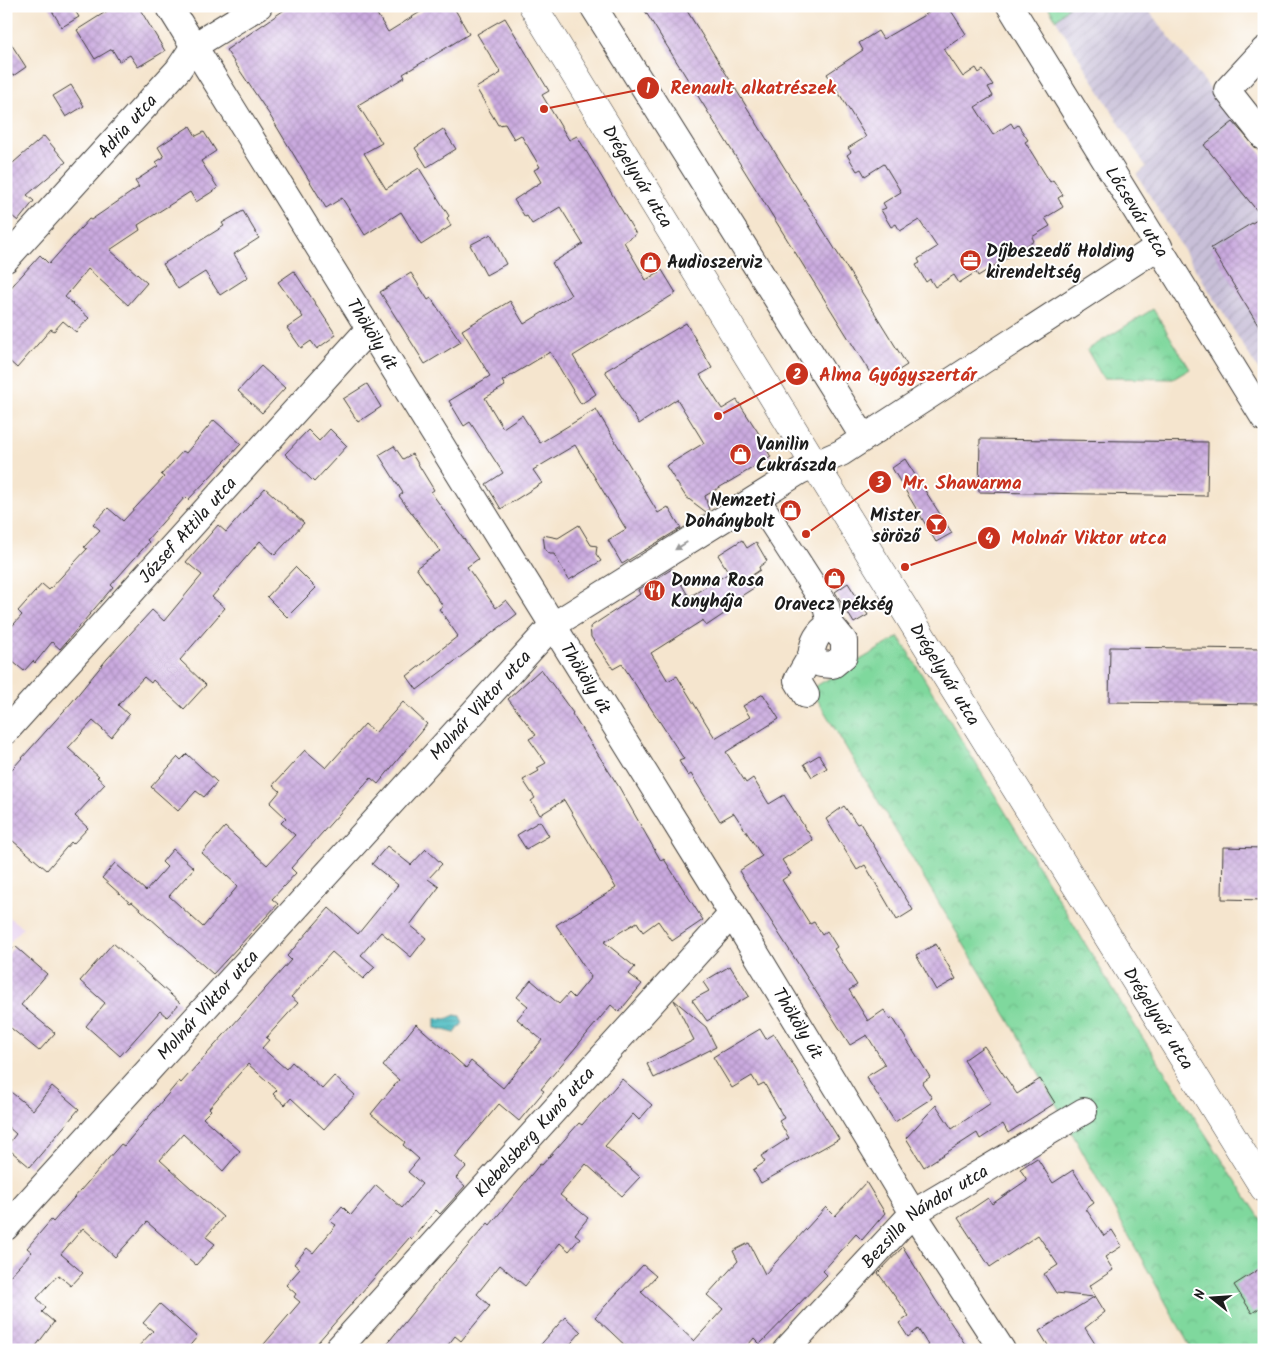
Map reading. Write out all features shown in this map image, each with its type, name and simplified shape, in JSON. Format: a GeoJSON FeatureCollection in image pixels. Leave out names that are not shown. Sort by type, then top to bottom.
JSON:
{"type":"FeatureCollection","features":[{"type":"Feature","properties":{"kind":"main road","name":"Drégelyvár utca"},"geometry":{"type":"LineString","coordinates":[[533,6],[815,465],[1264,1188]]}},
{"type":"Feature","properties":{"kind":"street","name":"Thököly út"},"geometry":{"type":"LineString","coordinates":[[169,6],[732,914],[913,1213],[1002,1350]]}},
{"type":"Feature","properties":{"kind":"street","name":"Adria utca"},"geometry":{"type":"LineString","coordinates":[[6,259],[178,70],[194,46],[259,6]]}},
{"type":"Feature","properties":{"kind":"street"},"geometry":{"type":"LineString","coordinates":[[593,6],[864,438]]}},
{"type":"Feature","properties":{"kind":"street","name":"Lőcsevár utca"},"geometry":{"type":"LineString","coordinates":[[1010,6],[1264,418]]}},
{"type":"Feature","properties":{"kind":"street"},"geometry":{"type":"LineString","coordinates":[[1264,50],[1227,90],[1264,137]]}},
{"type":"Feature","properties":{"kind":"street","name":"Molnár Viktor utca"},"geometry":{"type":"LineString","coordinates":[[6,1227],[552,626],[800,471],[815,465],[864,438],[1159,246]]}},
{"type":"Feature","properties":{"kind":"street","name":"József Attila utca"},"geometry":{"type":"LineString","coordinates":[[6,730],[369,329]]}},
{"type":"Feature","properties":{"kind":"street"},"geometry":{"type":"LineString","coordinates":[[757,498],[826,606],[830,624],[844,642],[844,656],[833,665],[821,664],[811,656],[797,680],[806,695]]}},
{"type":"Feature","properties":{"kind":"street","name":"Klebelsberg Kunó utca"},"geometry":{"type":"LineString","coordinates":[[337,1350],[732,914]]}},
{"type":"Feature","properties":{"kind":"street","name":"Bezsilla Nándor utca"},"geometry":{"type":"LineString","coordinates":[[786,1350],[913,1213],[1084,1111]]}},
{"type":"Feature","properties":{"kind":"shaded area"},"geometry":{"type":"Polygon","coordinates":[[[1069,6],[1145,6],[1264,157],[1264,379],[1137,175],[1146,167],[1056,20],[1069,6]]]}},
{"type":"Feature","properties":{"kind":"shaded area"},"geometry":{"type":"Polygon","coordinates":[[[6,915],[23,928],[6,946],[6,915]]]}},
{"type":"Feature","properties":{"kind":"green space"},"geometry":{"type":"Polygon","coordinates":[[[1048,6],[1069,6],[1056,20],[1048,6]]]}},
{"type":"Feature","properties":{"kind":"green space"},"geometry":{"type":"Polygon","coordinates":[[[1153,309],[1190,369],[1173,379],[1103,378],[1087,350],[1153,309]]]}},
{"type":"Feature","properties":{"kind":"green space"},"geometry":{"type":"Polygon","coordinates":[[[899,637],[1137,1029],[1264,1224],[1264,1350],[1192,1350],[1015,1030],[811,689],[899,637]]]}},
{"type":"Feature","properties":{"kind":"water"},"geometry":{"type":"Polygon","coordinates":[[[455,1015],[460,1016],[463,1023],[455,1033],[435,1028],[435,1018],[446,1019],[455,1015]]]}},
{"type":"Feature","properties":{"kind":"building"},"geometry":{"type":"Polygon","coordinates":[[[49,6],[72,6],[79,17],[62,27],[49,6]]]}},
{"type":"Feature","properties":{"kind":"building"},"geometry":{"type":"Polygon","coordinates":[[[115,6],[138,6],[165,51],[138,67],[130,55],[119,61],[112,49],[95,59],[77,30],[115,6]]]}},
{"type":"Feature","properties":{"kind":"building"},"geometry":{"type":"Polygon","coordinates":[[[290,6],[372,6],[388,32],[430,6],[453,6],[469,34],[403,74],[405,77],[358,105],[382,143],[364,153],[386,189],[419,168],[449,216],[447,218],[451,226],[421,245],[401,212],[365,235],[342,198],[326,208],[269,114],[226,50],[290,6]]]}},
{"type":"Feature","properties":{"kind":"building"},"geometry":{"type":"Polygon","coordinates":[[[642,6],[684,6],[907,365],[877,384],[642,6]]]}},
{"type":"Feature","properties":{"kind":"building"},"geometry":{"type":"Polygon","coordinates":[[[940,6],[948,6],[966,34],[944,49],[963,77],[976,68],[979,73],[983,70],[993,85],[988,87],[993,96],[975,107],[993,135],[1011,123],[1014,128],[1018,125],[1028,140],[1025,142],[1050,182],[1053,180],[1063,195],[1058,198],[1063,207],[1045,218],[1050,226],[1032,237],[1034,241],[978,276],[976,272],[959,283],[954,275],[935,287],[930,279],[926,282],[916,265],[920,263],[918,259],[937,247],[919,220],[900,231],[896,224],[891,227],[881,210],[886,208],[883,203],[901,192],[884,164],[865,176],[861,169],[857,171],[847,155],[851,152],[848,148],[866,137],[827,74],[863,50],[859,43],[878,31],[883,39],[940,6]]]}},
{"type":"Feature","properties":{"kind":"building"},"geometry":{"type":"Polygon","coordinates":[[[505,18],[549,91],[542,95],[569,140],[577,136],[636,234],[624,242],[646,280],[662,270],[676,293],[573,356],[596,394],[581,404],[550,352],[502,381],[505,386],[485,398],[503,428],[522,415],[540,443],[596,409],[658,513],[668,507],[681,528],[622,564],[608,540],[626,529],[575,445],[533,470],[542,483],[501,509],[486,484],[503,473],[470,422],[464,426],[449,401],[490,376],[462,330],[510,301],[524,324],[571,295],[552,263],[583,244],[560,207],[532,224],[514,200],[541,182],[534,170],[540,167],[521,135],[514,139],[505,124],[498,125],[476,88],[501,73],[477,34],[505,18]]]}},
{"type":"Feature","properties":{"kind":"building"},"geometry":{"type":"Polygon","coordinates":[[[6,36],[26,67],[13,76],[6,67],[6,36]]]}},
{"type":"Feature","properties":{"kind":"building"},"geometry":{"type":"Polygon","coordinates":[[[71,85],[84,106],[66,117],[53,96],[71,85]]]}},
{"type":"Feature","properties":{"kind":"building"},"geometry":{"type":"Polygon","coordinates":[[[1233,122],[1264,157],[1264,335],[1211,248],[1262,217],[1204,145],[1233,122]]]}},
{"type":"Feature","properties":{"kind":"building"},"geometry":{"type":"Polygon","coordinates":[[[190,126],[196,136],[204,132],[216,151],[201,161],[218,188],[196,202],[190,192],[138,225],[140,230],[110,250],[147,283],[128,305],[88,269],[65,297],[89,318],[76,332],[63,321],[54,331],[51,329],[17,368],[6,358],[6,293],[40,255],[49,264],[89,219],[91,220],[139,187],[135,181],[158,166],[156,162],[164,157],[158,147],[190,126]]]}},
{"type":"Feature","properties":{"kind":"building"},"geometry":{"type":"Polygon","coordinates":[[[443,129],[456,149],[427,167],[415,148],[443,129]]]}},
{"type":"Feature","properties":{"kind":"building"},"geometry":{"type":"Polygon","coordinates":[[[44,136],[66,162],[27,195],[34,201],[18,221],[6,211],[6,169],[44,136]]]}},
{"type":"Feature","properties":{"kind":"building"},"geometry":{"type":"Polygon","coordinates":[[[243,211],[259,238],[234,254],[248,277],[220,295],[205,272],[178,289],[163,264],[224,226],[222,223],[243,211]]]}},
{"type":"Feature","properties":{"kind":"building"},"geometry":{"type":"Polygon","coordinates":[[[491,234],[506,264],[486,275],[470,245],[491,234]]]}},
{"type":"Feature","properties":{"kind":"building"},"geometry":{"type":"Polygon","coordinates":[[[294,271],[336,335],[317,349],[311,341],[301,348],[287,328],[303,317],[278,282],[294,271]]]}},
{"type":"Feature","properties":{"kind":"building"},"geometry":{"type":"Polygon","coordinates":[[[411,273],[428,300],[431,298],[461,342],[425,364],[380,292],[411,273]]]}},
{"type":"Feature","properties":{"kind":"building"},"geometry":{"type":"Polygon","coordinates":[[[686,323],[712,368],[700,375],[722,409],[737,400],[769,449],[767,450],[771,457],[705,496],[709,510],[706,512],[686,497],[666,466],[704,443],[677,399],[639,424],[605,371],[686,323]]]}},
{"type":"Feature","properties":{"kind":"building"},"geometry":{"type":"Polygon","coordinates":[[[261,366],[285,388],[262,413],[238,391],[261,366]]]}},
{"type":"Feature","properties":{"kind":"building"},"geometry":{"type":"Polygon","coordinates":[[[367,384],[381,407],[358,422],[343,399],[367,384]]]}},
{"type":"Feature","properties":{"kind":"building"},"geometry":{"type":"Polygon","coordinates":[[[214,420],[241,444],[188,500],[185,497],[147,540],[149,542],[111,585],[113,587],[60,649],[52,642],[35,663],[33,661],[24,671],[6,656],[6,633],[22,615],[18,611],[42,584],[49,590],[87,549],[84,547],[100,530],[93,524],[108,508],[123,521],[164,477],[161,475],[183,451],[186,453],[214,420]]]}},
{"type":"Feature","properties":{"kind":"building"},"geometry":{"type":"Polygon","coordinates":[[[330,429],[347,446],[314,482],[285,454],[308,430],[319,441],[330,429]]]}},
{"type":"Feature","properties":{"kind":"building"},"geometry":{"type":"Polygon","coordinates":[[[980,439],[1208,442],[1207,496],[979,492],[980,439]]]}},
{"type":"Feature","properties":{"kind":"building"},"geometry":{"type":"Polygon","coordinates":[[[394,446],[403,459],[412,454],[434,490],[431,492],[478,559],[467,567],[496,608],[506,600],[517,614],[417,690],[407,676],[458,636],[439,609],[443,606],[416,568],[440,551],[399,496],[403,493],[379,455],[394,446]]]}},
{"type":"Feature","properties":{"kind":"building"},"geometry":{"type":"Polygon","coordinates":[[[905,459],[952,533],[936,542],[892,468],[905,459]]]}},
{"type":"Feature","properties":{"kind":"building"},"geometry":{"type":"Polygon","coordinates":[[[265,488],[304,523],[275,555],[260,541],[212,597],[225,608],[180,660],[206,685],[184,709],[153,680],[151,683],[144,677],[118,705],[129,715],[111,737],[93,721],[68,748],[99,776],[97,777],[105,784],[75,816],[88,828],[73,844],[71,842],[47,870],[6,835],[6,776],[152,610],[164,621],[202,575],[186,562],[218,525],[226,532],[265,488]]]}},
{"type":"Feature","properties":{"kind":"building"},"geometry":{"type":"Polygon","coordinates":[[[579,525],[591,545],[597,546],[596,554],[601,561],[569,580],[554,554],[550,554],[545,550],[543,535],[558,538],[579,525]]]}},
{"type":"Feature","properties":{"kind":"building"},"geometry":{"type":"Polygon","coordinates":[[[742,540],[747,548],[756,542],[767,561],[759,567],[760,570],[751,576],[757,586],[724,607],[727,612],[706,626],[703,620],[651,653],[668,681],[677,676],[715,738],[750,717],[743,706],[763,694],[779,719],[726,752],[746,783],[753,778],[769,804],[784,795],[813,840],[782,860],[791,874],[782,880],[810,924],[814,922],[822,935],[827,931],[837,947],[834,949],[857,985],[849,990],[868,1021],[884,1010],[890,1020],[893,1018],[930,1077],[922,1083],[932,1098],[895,1122],[866,1077],[885,1065],[867,1035],[850,1045],[739,871],[762,856],[734,813],[720,821],[691,774],[688,776],[679,761],[684,759],[622,664],[613,669],[591,637],[590,627],[640,594],[638,590],[672,569],[689,597],[729,573],[718,555],[742,540]]]}},
{"type":"Feature","properties":{"kind":"building"},"geometry":{"type":"Polygon","coordinates":[[[295,567],[316,588],[287,617],[267,597],[295,567]]]}},
{"type":"Feature","properties":{"kind":"building"},"geometry":{"type":"Polygon","coordinates":[[[848,583],[868,615],[854,623],[835,592],[848,583]]]}},
{"type":"Feature","properties":{"kind":"building"},"geometry":{"type":"Polygon","coordinates":[[[1110,647],[1264,649],[1264,704],[1109,702],[1110,647]]]}},
{"type":"Feature","properties":{"kind":"building"},"geometry":{"type":"Polygon","coordinates":[[[541,669],[573,713],[619,787],[661,861],[664,859],[703,920],[672,941],[658,921],[643,932],[637,922],[604,942],[635,967],[629,974],[642,984],[619,1012],[611,1005],[541,1089],[544,1091],[519,1121],[499,1104],[455,1157],[466,1167],[456,1178],[465,1186],[440,1214],[436,1210],[412,1239],[410,1237],[311,1350],[259,1350],[300,1302],[294,1297],[296,1294],[286,1285],[300,1269],[294,1264],[307,1248],[313,1253],[336,1225],[330,1221],[342,1206],[351,1215],[376,1185],[402,1208],[422,1184],[408,1172],[419,1159],[403,1145],[405,1142],[371,1114],[399,1080],[383,1066],[416,1024],[466,1068],[471,1061],[503,1088],[542,1040],[517,1019],[528,1006],[517,997],[531,980],[559,1004],[569,993],[574,998],[591,977],[556,925],[616,888],[564,800],[540,815],[531,801],[535,798],[523,780],[539,771],[537,768],[546,763],[529,739],[536,735],[508,699],[541,669]]]}},
{"type":"Feature","properties":{"kind":"building"},"geometry":{"type":"Polygon","coordinates":[[[403,702],[427,724],[378,784],[371,778],[291,868],[296,873],[272,899],[278,904],[213,974],[102,878],[115,863],[146,891],[167,867],[162,862],[173,849],[194,868],[169,896],[203,927],[238,886],[202,853],[225,827],[267,865],[295,835],[281,823],[286,818],[270,803],[280,791],[273,785],[305,750],[326,768],[365,724],[375,733],[403,702]]]}},
{"type":"Feature","properties":{"kind":"building"},"geometry":{"type":"Polygon","coordinates":[[[187,754],[217,782],[204,797],[196,791],[178,811],[151,787],[178,757],[181,760],[187,754]]]}},
{"type":"Feature","properties":{"kind":"building"},"geometry":{"type":"Polygon","coordinates":[[[819,755],[827,768],[812,777],[804,764],[819,755]]]}},
{"type":"Feature","properties":{"kind":"building"},"geometry":{"type":"Polygon","coordinates":[[[844,806],[857,824],[860,823],[913,910],[897,920],[865,865],[857,870],[826,819],[844,806]]]}},
{"type":"Feature","properties":{"kind":"building"},"geometry":{"type":"Polygon","coordinates":[[[540,821],[549,836],[526,849],[517,835],[540,821]]]}},
{"type":"Feature","properties":{"kind":"building"},"geometry":{"type":"Polygon","coordinates":[[[387,846],[411,865],[426,849],[442,864],[428,879],[439,887],[410,925],[426,938],[411,957],[381,932],[361,955],[375,967],[363,979],[332,952],[291,997],[298,1003],[266,1038],[269,1040],[262,1048],[286,1069],[292,1062],[322,1089],[334,1076],[355,1095],[324,1129],[291,1098],[285,1105],[273,1094],[277,1090],[248,1064],[209,1108],[211,1110],[203,1118],[240,1151],[223,1171],[183,1134],[160,1160],[223,1217],[206,1237],[215,1244],[196,1265],[147,1222],[115,1257],[83,1228],[61,1254],[83,1273],[71,1286],[58,1275],[37,1298],[46,1308],[42,1312],[54,1322],[33,1350],[6,1350],[6,1280],[32,1252],[27,1248],[51,1220],[53,1222],[121,1144],[124,1146],[179,1081],[181,1083],[291,960],[287,956],[329,908],[358,934],[398,885],[372,864],[387,846]]]}},
{"type":"Feature","properties":{"kind":"building"},"geometry":{"type":"Polygon","coordinates":[[[1223,847],[1264,848],[1264,900],[1222,899],[1223,847]]]}},
{"type":"Feature","properties":{"kind":"building"},"geometry":{"type":"Polygon","coordinates":[[[113,943],[180,1003],[167,1017],[160,1011],[120,1056],[86,1026],[105,1003],[80,981],[113,943]]]}},
{"type":"Feature","properties":{"kind":"building"},"geometry":{"type":"Polygon","coordinates":[[[936,944],[956,979],[936,990],[916,955],[936,944]]]}},
{"type":"Feature","properties":{"kind":"building"},"geometry":{"type":"Polygon","coordinates":[[[15,946],[47,974],[21,1005],[55,1033],[39,1051],[6,1024],[6,956],[15,946]]]}},
{"type":"Feature","properties":{"kind":"building"},"geometry":{"type":"Polygon","coordinates":[[[730,966],[749,996],[707,1021],[692,1000],[709,991],[703,982],[730,966]]]}},
{"type":"Feature","properties":{"kind":"building"},"geometry":{"type":"Polygon","coordinates":[[[674,1000],[706,1027],[716,1047],[654,1078],[647,1064],[694,1040],[674,1000]]]}},
{"type":"Feature","properties":{"kind":"building"},"geometry":{"type":"Polygon","coordinates":[[[760,1029],[766,1039],[774,1034],[839,1139],[761,1183],[753,1170],[765,1162],[761,1156],[789,1138],[779,1121],[784,1118],[764,1083],[758,1086],[752,1076],[732,1088],[713,1057],[760,1029]]]}},
{"type":"Feature","properties":{"kind":"building"},"geometry":{"type":"Polygon","coordinates":[[[984,1046],[1017,1094],[1040,1079],[1055,1103],[1008,1133],[1003,1124],[980,1139],[977,1133],[924,1167],[906,1138],[936,1105],[952,1129],[991,1103],[964,1060],[984,1046]]]}},
{"type":"Feature","properties":{"kind":"building"},"geometry":{"type":"Polygon","coordinates":[[[622,1079],[652,1105],[639,1120],[633,1114],[605,1146],[640,1177],[622,1196],[586,1164],[560,1195],[588,1218],[575,1234],[580,1238],[569,1251],[560,1243],[525,1286],[500,1265],[477,1294],[490,1306],[461,1341],[455,1336],[444,1350],[382,1350],[447,1270],[488,1223],[490,1225],[540,1164],[542,1165],[579,1123],[582,1125],[622,1079]]]}},
{"type":"Feature","properties":{"kind":"building"},"geometry":{"type":"Polygon","coordinates":[[[52,1086],[79,1109],[30,1167],[6,1147],[16,1134],[6,1125],[6,1088],[33,1110],[52,1086]]]}},
{"type":"Feature","properties":{"kind":"building"},"geometry":{"type":"Polygon","coordinates":[[[1037,1158],[1053,1183],[1073,1170],[1094,1203],[1086,1209],[1104,1236],[1112,1230],[1122,1246],[1105,1257],[1113,1270],[1089,1286],[1105,1312],[1085,1328],[1099,1350],[1051,1350],[1039,1331],[1094,1297],[1056,1293],[1044,1274],[1058,1265],[1038,1235],[990,1267],[958,1218],[988,1198],[992,1204],[1027,1180],[1020,1169],[1037,1158]]]}},
{"type":"Feature","properties":{"kind":"building"},"geometry":{"type":"Polygon","coordinates":[[[866,1182],[885,1213],[862,1240],[856,1234],[823,1271],[827,1275],[760,1344],[754,1338],[744,1350],[630,1350],[595,1317],[643,1265],[656,1276],[641,1292],[694,1341],[723,1309],[707,1295],[738,1261],[733,1251],[749,1243],[765,1274],[826,1207],[835,1216],[866,1182]]]}},
{"type":"Feature","properties":{"kind":"building"},"geometry":{"type":"Polygon","coordinates":[[[903,1247],[969,1350],[931,1350],[918,1329],[908,1337],[899,1323],[909,1316],[878,1273],[903,1247]]]}},
{"type":"Feature","properties":{"kind":"building"},"geometry":{"type":"Polygon","coordinates":[[[1264,1266],[1264,1305],[1252,1313],[1234,1285],[1264,1266]]]}},
{"type":"Feature","properties":{"kind":"building"},"geometry":{"type":"Polygon","coordinates":[[[160,1304],[197,1337],[186,1350],[135,1350],[153,1331],[143,1323],[160,1304]]]}},
{"type":"Feature","properties":{"kind":"building"},"geometry":{"type":"Polygon","coordinates":[[[565,1317],[581,1332],[565,1350],[536,1350],[565,1317]]]}},
{"type":"Feature","properties":{"kind":"place","name":"Renault alkatrészek"},"geometry":{"type":"Point","coordinates":[544,109]}},
{"type":"Feature","properties":{"kind":"place","name":"Díjbeszedő Holding kirendeltség"},"geometry":{"type":"Point","coordinates":[970,261]}},
{"type":"Feature","properties":{"kind":"place","name":"Audioszerviz"},"geometry":{"type":"Point","coordinates":[651,262]}},
{"type":"Feature","properties":{"kind":"place","name":"Alma Gyógyszertár"},"geometry":{"type":"Point","coordinates":[718,416]}},
{"type":"Feature","properties":{"kind":"place","name":"Vanilin Cukrászda"},"geometry":{"type":"Point","coordinates":[740,454]}},
{"type":"Feature","properties":{"kind":"place","name":"Nemzeti Dohánybolt"},"geometry":{"type":"Point","coordinates":[791,510]}},
{"type":"Feature","properties":{"kind":"place","name":"Mister söröző"},"geometry":{"type":"Point","coordinates":[936,525]}},
{"type":"Feature","properties":{"kind":"place","name":"Mr. Shawarma"},"geometry":{"type":"Point","coordinates":[806,534]}},
{"type":"Feature","properties":{"kind":"place","name":"Molnár Viktor utca"},"geometry":{"type":"Point","coordinates":[905,567]}},
{"type":"Feature","properties":{"kind":"place","name":"Oravecz pékség"},"geometry":{"type":"Point","coordinates":[834,579]}},
{"type":"Feature","properties":{"kind":"place","name":"Donna Rosa Konyhája"},"geometry":{"type":"Point","coordinates":[655,590]}}]}
